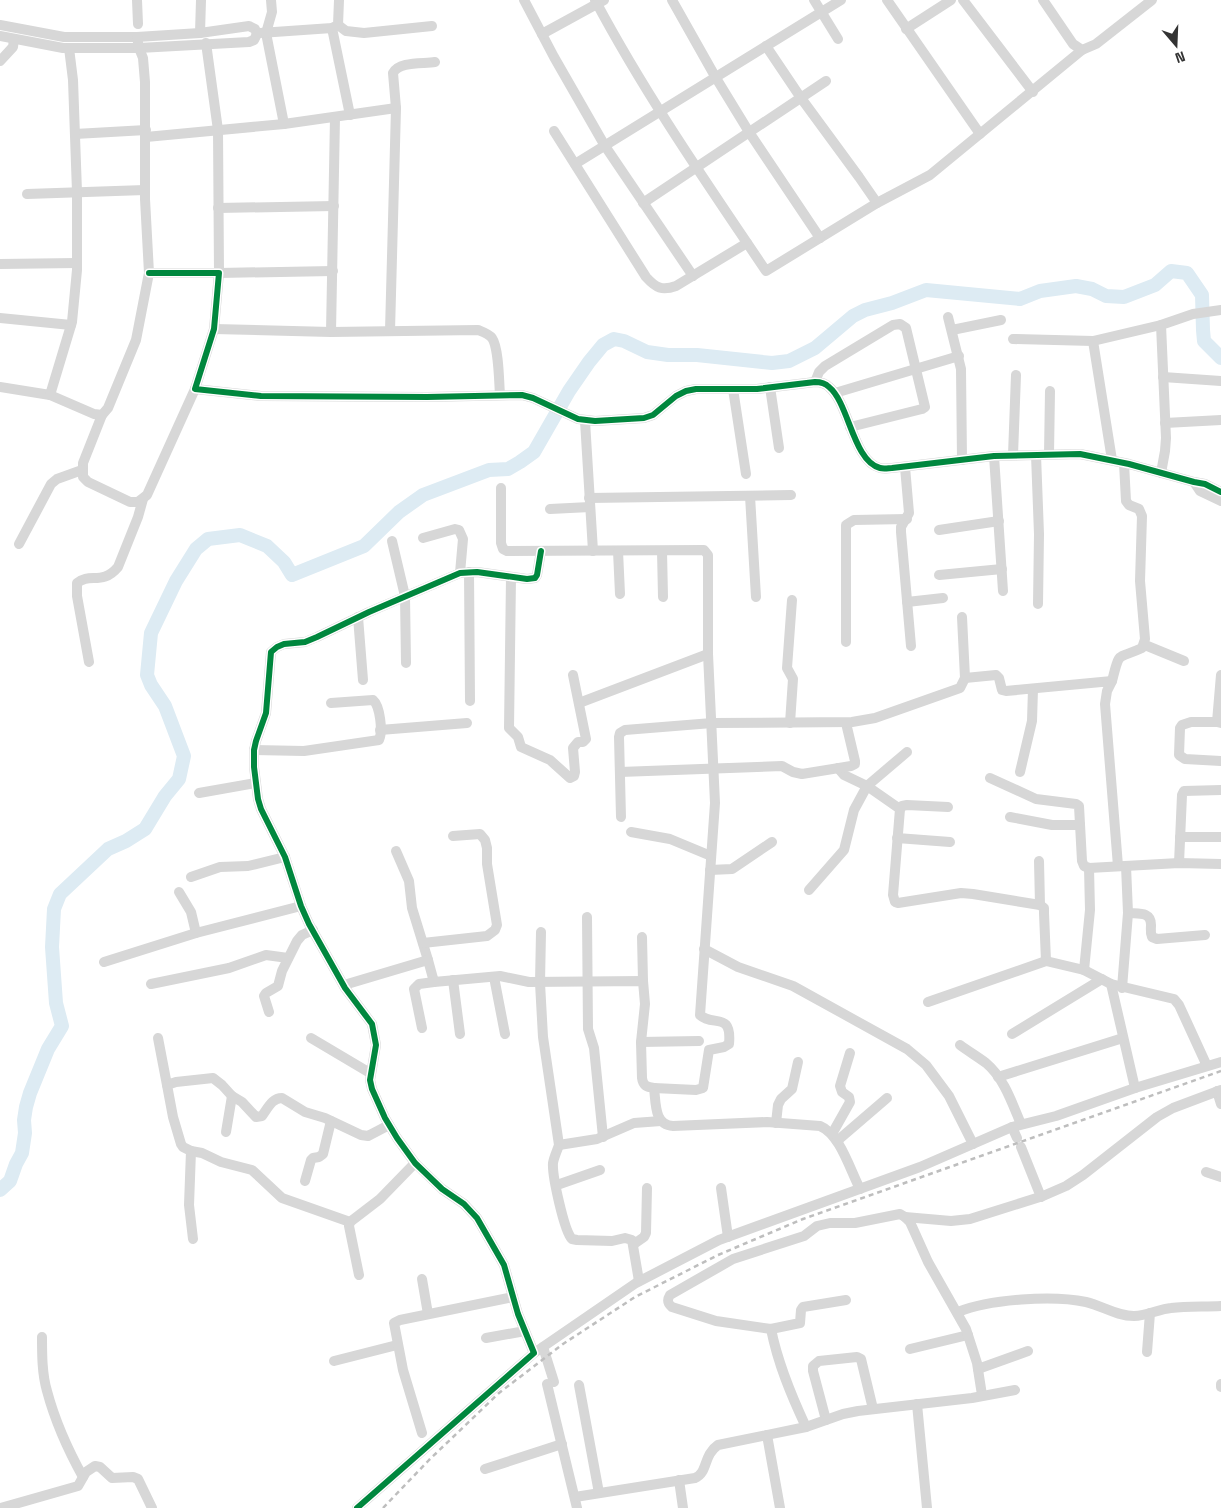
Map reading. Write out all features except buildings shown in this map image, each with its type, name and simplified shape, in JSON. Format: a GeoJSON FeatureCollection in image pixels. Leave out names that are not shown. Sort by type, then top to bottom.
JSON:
{"type":"FeatureCollection","features":[{"type":"Feature","properties":{"kind":"street"},"geometry":{"type":"LineString","coordinates":[[137,0],[138,24]]}},
{"type":"Feature","properties":{"kind":"street"},"geometry":{"type":"LineString","coordinates":[[200,33],[201,0]]}},
{"type":"Feature","properties":{"kind":"street"},"geometry":{"type":"LineString","coordinates":[[0,36],[69,48],[139,48],[249,42],[261,33],[272,12],[271,0]]}},
{"type":"Feature","properties":{"kind":"street"},"geometry":{"type":"LineString","coordinates":[[339,0],[335,27],[350,115]]}},
{"type":"Feature","properties":{"kind":"street"},"geometry":{"type":"LineString","coordinates":[[524,0],[605,146],[693,276]]}},
{"type":"Feature","properties":{"kind":"street"},"geometry":{"type":"LineString","coordinates":[[672,0],[749,132],[820,238]]}},
{"type":"Feature","properties":{"kind":"street"},"geometry":{"type":"LineString","coordinates":[[814,0],[838,39]]}},
{"type":"Feature","properties":{"kind":"street"},"geometry":{"type":"LineString","coordinates":[[575,164],[841,0]]}},
{"type":"Feature","properties":{"kind":"street"},"geometry":{"type":"LineString","coordinates":[[887,0],[980,134]]}},
{"type":"Feature","properties":{"kind":"street"},"geometry":{"type":"LineString","coordinates":[[906,29],[951,0]]}},
{"type":"Feature","properties":{"kind":"street"},"geometry":{"type":"LineString","coordinates":[[963,0],[1033,92]]}},
{"type":"Feature","properties":{"kind":"street"},"geometry":{"type":"LineString","coordinates":[[1043,0],[1074,44],[1082,50]]}},
{"type":"Feature","properties":{"kind":"street"},"geometry":{"type":"LineString","coordinates":[[542,34],[599,1],[616,40],[660,112],[766,270],[877,203],[930,175],[1082,50],[1096,44],[1152,0]]}},
{"type":"Feature","properties":{"kind":"street"},"geometry":{"type":"LineString","coordinates":[[0,25],[64,37],[200,33],[250,26],[261,33],[335,27],[346,32],[364,33],[432,26]]}},
{"type":"Feature","properties":{"kind":"street"},"geometry":{"type":"LineString","coordinates":[[261,33],[284,124]]}},
{"type":"Feature","properties":{"kind":"street"},"geometry":{"type":"LineString","coordinates":[[137,36],[143,58],[146,134],[145,190],[149,273],[136,340],[108,408],[102,415],[82,470],[83,477],[88,482],[130,502],[138,502],[147,495],[195,389],[214,329],[218,273],[218,130],[206,44]]}},
{"type":"Feature","properties":{"kind":"street"},"geometry":{"type":"LineString","coordinates":[[0,61],[13,47],[14,39]]}},
{"type":"Feature","properties":{"kind":"street"},"geometry":{"type":"LineString","coordinates":[[766,46],[877,203]]}},
{"type":"Feature","properties":{"kind":"street"},"geometry":{"type":"LineString","coordinates":[[50,395],[71,325],[77,263],[74,80],[69,48]]}},
{"type":"Feature","properties":{"kind":"street"},"geometry":{"type":"LineString","coordinates":[[390,331],[396,108],[394,70],[401,66],[434,62]]}},
{"type":"Feature","properties":{"kind":"street"},"geometry":{"type":"LineString","coordinates":[[643,204],[826,81]]}},
{"type":"Feature","properties":{"kind":"street"},"geometry":{"type":"LineString","coordinates":[[75,134],[146,134],[218,130],[284,124],[396,108]]}},
{"type":"Feature","properties":{"kind":"street"},"geometry":{"type":"LineString","coordinates":[[331,332],[335,117]]}},
{"type":"Feature","properties":{"kind":"street"},"geometry":{"type":"LineString","coordinates":[[554,131],[646,277],[658,288],[666,289],[676,286],[747,243]]}},
{"type":"Feature","properties":{"kind":"street"},"geometry":{"type":"LineString","coordinates":[[27,194],[145,190]]}},
{"type":"Feature","properties":{"kind":"street"},"geometry":{"type":"LineString","coordinates":[[218,208],[334,206]]}},
{"type":"Feature","properties":{"kind":"street"},"geometry":{"type":"LineString","coordinates":[[0,264],[77,263]]}},
{"type":"Feature","properties":{"kind":"street"},"geometry":{"type":"LineString","coordinates":[[149,273],[332,271]]}},
{"type":"Feature","properties":{"kind":"street"},"geometry":{"type":"LineString","coordinates":[[1013,339],[1093,341],[1193,314],[1221,310]]}},
{"type":"Feature","properties":{"kind":"street"},"geometry":{"type":"LineString","coordinates":[[948,317],[959,356],[962,375],[962,460]]}},
{"type":"Feature","properties":{"kind":"street"},"geometry":{"type":"LineString","coordinates":[[0,318],[71,325]]}},
{"type":"Feature","properties":{"kind":"street"},"geometry":{"type":"LineString","coordinates":[[952,330],[1001,320]]}},
{"type":"Feature","properties":{"kind":"street"},"geometry":{"type":"LineString","coordinates":[[815,382],[819,372],[825,366],[893,325],[900,324],[906,328],[925,404],[922,410],[850,427]]}},
{"type":"Feature","properties":{"kind":"street"},"geometry":{"type":"LineString","coordinates":[[1161,324],[1165,423],[1165,451],[1161,473]]}},
{"type":"Feature","properties":{"kind":"street"},"geometry":{"type":"LineString","coordinates":[[214,329],[331,332],[478,330],[492,338],[496,347],[500,395]]}},
{"type":"Feature","properties":{"kind":"street"},"geometry":{"type":"LineString","coordinates":[[1093,341],[1112,460]]}},
{"type":"Feature","properties":{"kind":"street"},"geometry":{"type":"LineString","coordinates":[[835,393],[959,356]]}},
{"type":"Feature","properties":{"kind":"street"},"geometry":{"type":"LineString","coordinates":[[1013,455],[1016,375]]}},
{"type":"Feature","properties":{"kind":"street"},"geometry":{"type":"LineString","coordinates":[[1163,377],[1221,381]]}},
{"type":"Feature","properties":{"kind":"street"},"geometry":{"type":"LineString","coordinates":[[195,389],[262,396],[426,397],[522,395],[533,398],[581,420],[644,418],[653,415],[676,396],[696,389],[770,388],[815,382],[823,383],[835,393],[865,457],[872,464],[881,468],[994,456],[1080,454],[1112,460],[1206,484],[1221,492]]}},
{"type":"Feature","properties":{"kind":"street"},"geometry":{"type":"LineString","coordinates":[[0,387],[50,395],[94,414],[102,415]]}},
{"type":"Feature","properties":{"kind":"street"},"geometry":{"type":"LineString","coordinates":[[770,388],[778,448]]}},
{"type":"Feature","properties":{"kind":"street"},"geometry":{"type":"LineString","coordinates":[[733,389],[746,474]]}},
{"type":"Feature","properties":{"kind":"street"},"geometry":{"type":"LineString","coordinates":[[1049,454],[1050,391]]}},
{"type":"Feature","properties":{"kind":"street"},"geometry":{"type":"LineString","coordinates":[[581,420],[593,551]]}},
{"type":"Feature","properties":{"kind":"street"},"geometry":{"type":"LineString","coordinates":[[1165,423],[1221,420]]}},
{"type":"Feature","properties":{"kind":"street"},"geometry":{"type":"LineString","coordinates":[[1036,455],[1040,560],[1038,604]]}},
{"type":"Feature","properties":{"kind":"street"},"geometry":{"type":"LineString","coordinates":[[994,456],[1003,590]]}},
{"type":"Feature","properties":{"kind":"street"},"geometry":{"type":"LineString","coordinates":[[1122,988],[1128,913],[1105,704],[1107,691],[1112,681],[1118,658],[1121,655],[1142,648],[1145,644],[1140,576],[1142,516],[1139,509],[1129,505],[1126,501],[1124,463]]}},
{"type":"Feature","properties":{"kind":"street"},"geometry":{"type":"LineString","coordinates":[[905,466],[909,513],[901,527],[901,532],[911,646]]}},
{"type":"Feature","properties":{"kind":"street"},"geometry":{"type":"LineString","coordinates":[[19,544],[51,484],[56,479],[82,470]]}},
{"type":"Feature","properties":{"kind":"street"},"geometry":{"type":"LineString","coordinates":[[1194,482],[1200,491],[1221,501]]}},
{"type":"Feature","properties":{"kind":"street"},"geometry":{"type":"LineString","coordinates":[[501,488],[503,549],[508,551],[704,550],[707,552],[708,654],[715,811],[700,1015],[704,1018],[725,1023],[728,1030],[729,1044],[709,1050],[703,1088],[696,1090],[654,1088],[645,1086],[642,1083],[641,1042],[644,1004],[642,937]]}},
{"type":"Feature","properties":{"kind":"street"},"geometry":{"type":"LineString","coordinates":[[550,509],[590,503],[792,495]]}},
{"type":"Feature","properties":{"kind":"street"},"geometry":{"type":"LineString","coordinates":[[750,496],[756,598]]}},
{"type":"Feature","properties":{"kind":"street"},"geometry":{"type":"LineString","coordinates":[[89,662],[77,596],[77,583],[86,578],[105,578],[118,567],[138,517],[143,499]]}},
{"type":"Feature","properties":{"kind":"street"},"geometry":{"type":"LineString","coordinates":[[846,642],[846,525],[854,520],[907,519]]}},
{"type":"Feature","properties":{"kind":"street"},"geometry":{"type":"LineString","coordinates":[[939,530],[999,521]]}},
{"type":"Feature","properties":{"kind":"street"},"geometry":{"type":"LineString","coordinates":[[423,538],[455,529],[459,530],[463,539],[470,702]]}},
{"type":"Feature","properties":{"kind":"street"},"geometry":{"type":"LineString","coordinates":[[392,541],[405,596],[406,662]]}},
{"type":"Feature","properties":{"kind":"street"},"geometry":{"type":"LineString","coordinates":[[534,1353],[504,1265],[476,1218],[464,1204],[442,1188],[415,1163],[396,1138],[372,1089],[370,1073],[376,1045],[372,1024],[344,985],[301,906],[285,857],[262,809],[256,783],[254,750],[266,713],[271,652],[277,647],[284,644],[305,642],[405,596],[464,572],[527,579],[535,578],[541,551]]}},
{"type":"Feature","properties":{"kind":"street"},"geometry":{"type":"LineString","coordinates":[[618,551],[620,594]]}},
{"type":"Feature","properties":{"kind":"street"},"geometry":{"type":"LineString","coordinates":[[662,551],[663,597]]}},
{"type":"Feature","properties":{"kind":"street"},"geometry":{"type":"LineString","coordinates":[[939,576],[1002,569]]}},
{"type":"Feature","properties":{"kind":"street"},"geometry":{"type":"LineString","coordinates":[[511,577],[509,728],[518,736],[521,747],[550,760],[570,778],[574,776],[575,772],[573,748],[578,742],[583,742],[586,738],[573,675]]}},
{"type":"Feature","properties":{"kind":"street"},"geometry":{"type":"LineString","coordinates":[[907,602],[943,598]]}},
{"type":"Feature","properties":{"kind":"street"},"geometry":{"type":"LineString","coordinates":[[790,723],[793,679],[787,663],[792,600]]}},
{"type":"Feature","properties":{"kind":"street"},"geometry":{"type":"LineString","coordinates":[[358,617],[363,680]]}},
{"type":"Feature","properties":{"kind":"street"},"geometry":{"type":"LineString","coordinates":[[621,816],[619,737],[620,733],[625,730],[712,723],[846,723],[875,718],[960,688],[966,678],[962,617]]}},
{"type":"Feature","properties":{"kind":"street"},"geometry":{"type":"LineString","coordinates":[[1145,644],[1184,661]]}},
{"type":"Feature","properties":{"kind":"street"},"geometry":{"type":"LineString","coordinates":[[579,703],[708,654]]}},
{"type":"Feature","properties":{"kind":"street"},"geometry":{"type":"LineString","coordinates":[[966,678],[996,675],[999,678],[1002,690],[1033,689],[1112,681]]}},
{"type":"Feature","properties":{"kind":"street"},"geometry":{"type":"LineString","coordinates":[[1221,675],[1219,723],[1190,722],[1182,725],[1180,728],[1178,751],[1179,755],[1185,759],[1221,762]]}},
{"type":"Feature","properties":{"kind":"street"},"geometry":{"type":"LineString","coordinates":[[1020,772],[1032,721],[1033,689]]}},
{"type":"Feature","properties":{"kind":"street"},"geometry":{"type":"LineString","coordinates":[[254,750],[296,752],[339,745],[376,742],[380,738],[377,705],[373,700],[331,703]]}},
{"type":"Feature","properties":{"kind":"street"},"geometry":{"type":"LineString","coordinates":[[380,730],[467,723]]}},
{"type":"Feature","properties":{"kind":"street"},"geometry":{"type":"LineString","coordinates":[[620,772],[782,766],[802,774],[851,766],[855,761],[846,723]]}},
{"type":"Feature","properties":{"kind":"street"},"geometry":{"type":"LineString","coordinates":[[809,890],[844,850],[854,810],[867,786],[907,752]]}},
{"type":"Feature","properties":{"kind":"street"},"geometry":{"type":"LineString","coordinates":[[838,768],[844,775],[867,786],[900,809]]}},
{"type":"Feature","properties":{"kind":"street"},"geometry":{"type":"LineString","coordinates":[[990,778],[1036,799],[1076,804],[1080,808],[1082,860],[1084,866],[1089,868],[1179,863],[1221,864]]}},
{"type":"Feature","properties":{"kind":"street"},"geometry":{"type":"LineString","coordinates":[[199,792],[256,783]]}},
{"type":"Feature","properties":{"kind":"street"},"geometry":{"type":"LineString","coordinates":[[1179,863],[1182,795],[1184,791],[1221,790]]}},
{"type":"Feature","properties":{"kind":"street"},"geometry":{"type":"LineString","coordinates":[[948,807],[907,804],[900,809],[893,895],[895,902],[961,893],[1040,905],[1044,908],[1046,960]]}},
{"type":"Feature","properties":{"kind":"street"},"geometry":{"type":"LineString","coordinates":[[1010,817],[1052,825],[1080,826]]}},
{"type":"Feature","properties":{"kind":"street"},"geometry":{"type":"LineString","coordinates":[[631,832],[670,838],[711,856]]}},
{"type":"Feature","properties":{"kind":"street"},"geometry":{"type":"LineString","coordinates":[[423,943],[487,936],[495,930],[497,925],[485,840],[480,834],[453,836]]}},
{"type":"Feature","properties":{"kind":"street"},"geometry":{"type":"LineString","coordinates":[[1180,837],[1221,837]]}},
{"type":"Feature","properties":{"kind":"street"},"geometry":{"type":"LineString","coordinates":[[897,838],[950,842]]}},
{"type":"Feature","properties":{"kind":"street"},"geometry":{"type":"LineString","coordinates":[[710,870],[732,869],[772,842]]}},
{"type":"Feature","properties":{"kind":"street"},"geometry":{"type":"LineString","coordinates":[[396,850],[407,876],[410,902],[434,982]]}},
{"type":"Feature","properties":{"kind":"street"},"geometry":{"type":"LineString","coordinates":[[191,877],[220,867],[248,866],[285,857]]}},
{"type":"Feature","properties":{"kind":"street"},"geometry":{"type":"LineString","coordinates":[[1039,861],[1040,905]]}},
{"type":"Feature","properties":{"kind":"street"},"geometry":{"type":"LineString","coordinates":[[1084,970],[1090,910],[1089,868]]}},
{"type":"Feature","properties":{"kind":"street"},"geometry":{"type":"LineString","coordinates":[[179,892],[191,912],[196,934]]}},
{"type":"Feature","properties":{"kind":"street"},"geometry":{"type":"LineString","coordinates":[[104,962],[196,934],[301,906]]}},
{"type":"Feature","properties":{"kind":"street"},"geometry":{"type":"LineString","coordinates":[[1128,913],[1146,914],[1149,916],[1151,922],[1150,933],[1152,937],[1157,939],[1205,935]]}},
{"type":"Feature","properties":{"kind":"street"},"geometry":{"type":"LineString","coordinates":[[586,917],[588,1029],[594,1048],[603,1137]]}},
{"type":"Feature","properties":{"kind":"street"},"geometry":{"type":"LineString","coordinates":[[269,1012],[264,996],[278,986],[288,958],[299,937],[313,930]]}},
{"type":"Feature","properties":{"kind":"street"},"geometry":{"type":"LineString","coordinates":[[542,932],[540,982],[543,1037],[559,1145],[553,1162],[566,1229],[572,1239],[612,1241],[629,1238],[634,1244],[639,1280]]}},
{"type":"Feature","properties":{"kind":"street"},"geometry":{"type":"LineString","coordinates":[[704,949],[738,967],[793,986],[907,1049],[926,1065],[948,1096],[973,1144]]}},
{"type":"Feature","properties":{"kind":"street"},"geometry":{"type":"LineString","coordinates":[[151,984],[228,968],[266,955],[288,958]]}},
{"type":"Feature","properties":{"kind":"street"},"geometry":{"type":"LineString","coordinates":[[344,985],[428,960]]}},
{"type":"Feature","properties":{"kind":"street"},"geometry":{"type":"LineString","coordinates":[[928,1002],[1046,960],[1084,970],[1122,988],[1174,999],[1179,1005],[1207,1066]]}},
{"type":"Feature","properties":{"kind":"street"},"geometry":{"type":"LineString","coordinates":[[422,1028],[414,989],[420,984],[494,977],[508,977],[529,982],[643,981]]}},
{"type":"Feature","properties":{"kind":"street"},"geometry":{"type":"LineString","coordinates":[[494,977],[505,1034]]}},
{"type":"Feature","properties":{"kind":"street"},"geometry":{"type":"LineString","coordinates":[[453,980],[460,1034]]}},
{"type":"Feature","properties":{"kind":"street"},"geometry":{"type":"LineString","coordinates":[[1012,1034],[1106,982]]}},
{"type":"Feature","properties":{"kind":"street"},"geometry":{"type":"LineString","coordinates":[[1106,982],[1124,1038],[1136,1088]]}},
{"type":"Feature","properties":{"kind":"street"},"geometry":{"type":"LineString","coordinates":[[158,1038],[173,1117],[183,1147],[221,1162],[252,1170],[282,1198],[350,1222]]}},
{"type":"Feature","properties":{"kind":"street"},"geometry":{"type":"LineString","coordinates":[[311,1038],[370,1073]]}},
{"type":"Feature","properties":{"kind":"street"},"geometry":{"type":"LineString","coordinates":[[998,1077],[1124,1038]]}},
{"type":"Feature","properties":{"kind":"street"},"geometry":{"type":"LineString","coordinates":[[641,1042],[698,1041]]}},
{"type":"Feature","properties":{"kind":"street"},"geometry":{"type":"LineString","coordinates":[[960,1045],[986,1064],[1004,1086],[1017,1125],[1019,1143],[1041,1197]]}},
{"type":"Feature","properties":{"kind":"street"},"geometry":{"type":"LineString","coordinates":[[835,1137],[850,1102],[849,1096],[842,1092],[840,1086],[850,1052]]}},
{"type":"Feature","properties":{"kind":"street"},"geometry":{"type":"LineString","coordinates":[[776,1122],[778,1105],[782,1098],[792,1089],[798,1062]]}},
{"type":"Feature","properties":{"kind":"street"},"geometry":{"type":"LineString","coordinates":[[357,1508],[542,1346],[639,1280],[728,1237],[920,1167],[1017,1125],[1049,1118],[1136,1088],[1221,1062]]}},
{"type":"Feature","properties":{"kind":"street"},"geometry":{"type":"LineString","coordinates":[[167,1085],[176,1082],[213,1078],[222,1084],[232,1096],[242,1102],[256,1117],[262,1116],[273,1100],[282,1098],[305,1112],[365,1136],[389,1124]]}},
{"type":"Feature","properties":{"kind":"street"},"geometry":{"type":"LineString","coordinates":[[654,1088],[658,1115],[666,1126],[776,1122],[820,1126],[828,1129],[835,1137],[860,1189]]}},
{"type":"Feature","properties":{"kind":"street"},"geometry":{"type":"LineString","coordinates":[[905,1217],[951,1221],[970,1218],[1041,1197],[1066,1186],[1083,1175],[1157,1116],[1219,1090],[1221,1104]]}},
{"type":"Feature","properties":{"kind":"street"},"geometry":{"type":"LineString","coordinates":[[226,1132],[232,1096]]}},
{"type":"Feature","properties":{"kind":"street"},"geometry":{"type":"LineString","coordinates":[[835,1137],[887,1098]]}},
{"type":"Feature","properties":{"kind":"street"},"geometry":{"type":"LineString","coordinates":[[305,1181],[311,1160],[323,1154],[331,1121]]}},
{"type":"Feature","properties":{"kind":"street"},"geometry":{"type":"LineString","coordinates":[[559,1145],[603,1137],[623,1126],[634,1123],[661,1121]]}},
{"type":"Feature","properties":{"kind":"street"},"geometry":{"type":"LineString","coordinates":[[191,1151],[189,1199],[193,1239]]}},
{"type":"Feature","properties":{"kind":"street"},"geometry":{"type":"LineString","coordinates":[[359,1275],[349,1226],[350,1222],[380,1198],[415,1163]]}},
{"type":"Feature","properties":{"kind":"street"},"geometry":{"type":"LineString","coordinates":[[557,1185],[600,1170]]}},
{"type":"Feature","properties":{"kind":"street"},"geometry":{"type":"LineString","coordinates":[[1206,1172],[1221,1176]]}},
{"type":"Feature","properties":{"kind":"street"},"geometry":{"type":"LineString","coordinates":[[634,1244],[644,1238],[646,1233],[647,1188]]}},
{"type":"Feature","properties":{"kind":"street"},"geometry":{"type":"LineString","coordinates":[[721,1188],[728,1237]]}},
{"type":"Feature","properties":{"kind":"street"},"geometry":{"type":"LineString","coordinates":[[846,1300],[803,1307],[800,1323],[771,1329],[716,1321],[672,1307],[668,1304],[667,1300],[670,1295],[733,1259],[804,1236],[817,1226],[830,1223],[855,1223],[900,1214],[910,1222],[928,1262],[958,1312],[968,1335],[978,1369],[982,1396]]}},
{"type":"Feature","properties":{"kind":"street"},"geometry":{"type":"LineString","coordinates":[[422,1279],[428,1314]]}},
{"type":"Feature","properties":{"kind":"street"},"geometry":{"type":"LineString","coordinates":[[422,1433],[406,1384],[394,1323],[400,1320],[513,1296]]}},
{"type":"Feature","properties":{"kind":"street"},"geometry":{"type":"LineString","coordinates":[[958,1312],[978,1305],[1047,1298],[1090,1303],[1108,1311],[1135,1316],[1171,1308],[1221,1306]]}},
{"type":"Feature","properties":{"kind":"street"},"geometry":{"type":"LineString","coordinates":[[1147,1352],[1150,1313]]}},
{"type":"Feature","properties":{"kind":"street"},"geometry":{"type":"LineString","coordinates":[[771,1329],[775,1351],[787,1386],[806,1427]]}},
{"type":"Feature","properties":{"kind":"street"},"geometry":{"type":"LineString","coordinates":[[486,1338],[525,1331]]}},
{"type":"Feature","properties":{"kind":"street"},"geometry":{"type":"LineString","coordinates":[[910,1348],[968,1335]]}},
{"type":"Feature","properties":{"kind":"street"},"geometry":{"type":"LineString","coordinates":[[42,1337],[46,1390],[69,1452],[82,1477]]}},
{"type":"Feature","properties":{"kind":"street"},"geometry":{"type":"LineString","coordinates":[[334,1361],[397,1345]]}},
{"type":"Feature","properties":{"kind":"street"},"geometry":{"type":"LineString","coordinates":[[542,1346],[577,1508]]}},
{"type":"Feature","properties":{"kind":"street"},"geometry":{"type":"LineString","coordinates":[[978,1369],[1028,1351]]}},
{"type":"Feature","properties":{"kind":"street"},"geometry":{"type":"LineString","coordinates":[[826,1420],[813,1371],[814,1366],[819,1361],[857,1357],[861,1359],[873,1409]]}},
{"type":"Feature","properties":{"kind":"street"},"geometry":{"type":"LineString","coordinates":[[579,1385],[599,1493]]}},
{"type":"Feature","properties":{"kind":"street"},"geometry":{"type":"LineString","coordinates":[[575,1497],[699,1476],[702,1473],[708,1454],[718,1446],[806,1427],[844,1414],[1015,1390]]}},
{"type":"Feature","properties":{"kind":"street"},"geometry":{"type":"LineString","coordinates":[[917,1404],[927,1508]]}},
{"type":"Feature","properties":{"kind":"street"},"geometry":{"type":"LineString","coordinates":[[767,1435],[780,1508]]}},
{"type":"Feature","properties":{"kind":"street"},"geometry":{"type":"LineString","coordinates":[[485,1469],[562,1444]]}},
{"type":"Feature","properties":{"kind":"street"},"geometry":{"type":"LineString","coordinates":[[1,1508],[78,1486],[82,1477],[90,1468],[95,1466],[100,1467],[114,1479],[135,1477],[140,1481],[152,1508]]}},
{"type":"Feature","properties":{"kind":"street"},"geometry":{"type":"LineString","coordinates":[[679,1480],[682,1508]]}},
{"type":"Feature","properties":{"kind":"waterway"},"geometry":{"type":"LineString","coordinates":[[0,1190],[10,1181],[22,1153],[25,1133],[24,1120],[30,1093],[48,1049],[62,1026],[56,1003],[52,947],[54,909],[60,894],[108,849],[126,841],[145,829],[165,796],[179,779],[184,756],[165,706],[151,685],[147,675],[151,633],[176,581],[196,549],[208,539],[240,535],[267,546],[284,562],[292,575],[364,546],[399,512],[423,495],[489,470],[508,469],[534,452],[569,391],[589,362],[603,345],[614,339],[624,341],[647,352],[668,355],[697,355],[772,363],[789,361],[815,348],[853,316],[865,310],[892,303],[926,290],[1020,299],[1040,291],[1076,286],[1092,289],[1106,296],[1124,297],[1155,285],[1171,271],[1187,273],[1202,295],[1204,341],[1221,358]]}},
{"type":"Feature","properties":{"kind":"railway"},"geometry":{"type":"LineString","coordinates":[[383,1508],[429,1460],[499,1393],[563,1344],[635,1297],[718,1255],[803,1219],[1221,1071]]}},
{"type":"Feature","properties":{"kind":"cycle path"},"geometry":{"type":"LineString","coordinates":[[149,273],[219,273],[214,329],[195,389],[261,396],[427,397],[522,395],[533,398],[578,419],[595,421],[644,418],[653,415],[676,396],[696,389],[757,389],[819,382],[827,386],[836,395],[863,455],[880,468],[994,456],[1080,454],[1129,464],[1205,484],[1221,492]]}},
{"type":"Feature","properties":{"kind":"cycle path"},"geometry":{"type":"LineString","coordinates":[[357,1508],[534,1353],[518,1314],[504,1265],[477,1218],[464,1204],[442,1189],[415,1163],[385,1118],[370,1080],[376,1045],[372,1024],[345,988],[309,924],[285,857],[261,809],[254,767],[254,750],[266,713],[271,652],[284,644],[305,642],[317,637],[369,612],[460,573],[477,572],[527,579],[535,578],[541,551]]}}]}
